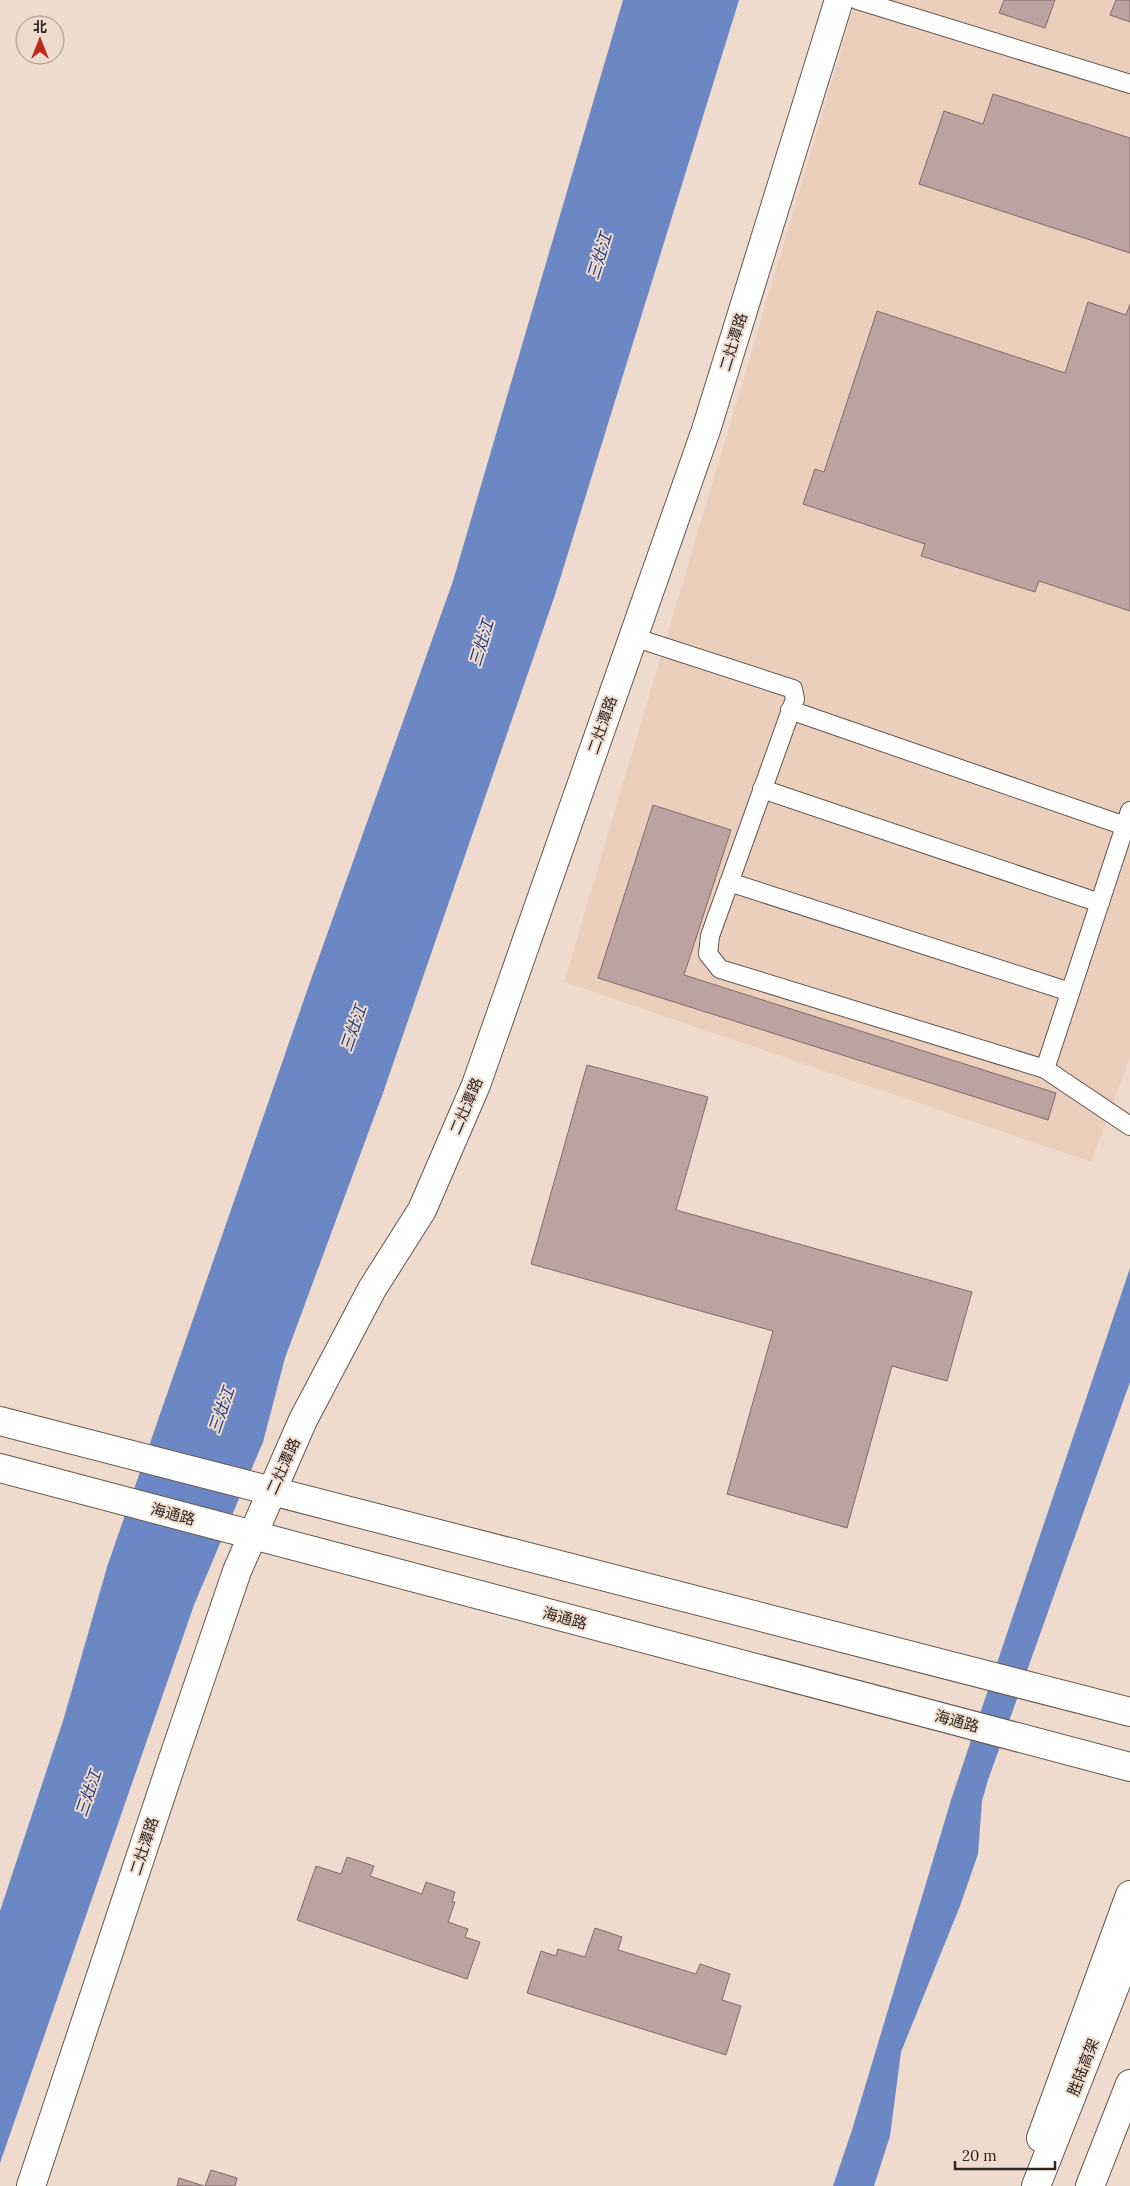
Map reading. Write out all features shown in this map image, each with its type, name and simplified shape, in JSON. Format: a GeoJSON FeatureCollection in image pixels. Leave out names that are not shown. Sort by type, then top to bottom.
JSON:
{"type":"FeatureCollection","features":[{"type":"Feature","properties":{"kind":"main road","name":"二灶潭路"},"geometry":{"type":"LineString","coordinates":[[31,2186],[172,1762],[238,1571],[303,1420],[372,1289],[422,1210],[476,1084],[706,430],[840,0]]}},
{"type":"Feature","properties":{"kind":"main road"},"geometry":{"type":"LineString","coordinates":[[0,1421],[1130,1712]]}},
{"type":"Feature","properties":{"kind":"main road","name":"海通路"},"geometry":{"type":"LineString","coordinates":[[0,1468],[1130,1767]]}},
{"type":"Feature","properties":{"kind":"main road"},"geometry":{"type":"LineString","coordinates":[[1024,2186],[1130,1895]]}},
{"type":"Feature","properties":{"kind":"main road","name":"胜陆高架"},"geometry":{"type":"LineString","coordinates":[[1036,2186],[1130,1948]]}},
{"type":"Feature","properties":{"kind":"main road"},"geometry":{"type":"LineString","coordinates":[[1090,2186],[1130,2084]]}},
{"type":"Feature","properties":{"kind":"lane"},"geometry":{"type":"LineString","coordinates":[[857,0],[1130,84]]}},
{"type":"Feature","properties":{"kind":"lane"},"geometry":{"type":"LineString","coordinates":[[633,637],[793,689],[795,699],[710,936],[708,954],[720,969],[1045,1069],[1130,1126]]}},
{"type":"Feature","properties":{"kind":"lane"},"geometry":{"type":"LineString","coordinates":[[790,710],[1127,818],[1045,1069]]}},
{"type":"Feature","properties":{"kind":"lane"},"geometry":{"type":"LineString","coordinates":[[762,790],[1100,903]]}},
{"type":"Feature","properties":{"kind":"lane"},"geometry":{"type":"LineString","coordinates":[[729,882],[1070,992]]}},
{"type":"Feature","properties":{"kind":"shaded area"},"geometry":{"type":"Polygon","coordinates":[[[856,0],[1130,0],[1130,1057],[1091,1162],[564,982],[856,0]]]}},
{"type":"Feature","properties":{"kind":"water","name":"三灶江"},"geometry":{"type":"Polygon","coordinates":[[[623,0],[739,0],[556,592],[383,1093],[285,1358],[263,1442],[194,1605],[0,2163],[0,1911],[63,1721],[107,1567],[309,985],[453,581],[623,0]]]}},
{"type":"Feature","properties":{"kind":"water"},"geometry":{"type":"Polygon","coordinates":[[[1130,1268],[1130,1382],[988,1780],[982,1801],[978,1854],[960,1906],[901,2052],[890,2136],[874,2186],[833,2186],[852,2130],[951,1800],[1130,1268]]]}},
{"type":"Feature","properties":{"kind":"building"},"geometry":{"type":"Polygon","coordinates":[[[1004,0],[1055,0],[1045,28],[999,13],[1004,0]]]}},
{"type":"Feature","properties":{"kind":"building"},"geometry":{"type":"Polygon","coordinates":[[[1116,0],[1130,0],[1130,22],[1110,15],[1116,0]]]}},
{"type":"Feature","properties":{"kind":"building"},"geometry":{"type":"Polygon","coordinates":[[[993,94],[1130,138],[1130,253],[919,184],[944,111],[983,124],[993,94]]]}},
{"type":"Feature","properties":{"kind":"building"},"geometry":{"type":"Polygon","coordinates":[[[1088,302],[1126,315],[1130,304],[1130,611],[1039,581],[1035,592],[921,556],[925,544],[803,504],[815,469],[824,472],[877,311],[1065,373],[1088,302]]]}},
{"type":"Feature","properties":{"kind":"building"},"geometry":{"type":"Polygon","coordinates":[[[653,805],[731,830],[684,975],[1056,1093],[1048,1120],[598,978],[653,805]]]}},
{"type":"Feature","properties":{"kind":"building"},"geometry":{"type":"Polygon","coordinates":[[[587,1065],[708,1097],[676,1210],[972,1292],[947,1381],[892,1366],[847,1528],[727,1494],[773,1331],[531,1264],[587,1065]]]}},
{"type":"Feature","properties":{"kind":"building"},"geometry":{"type":"Polygon","coordinates":[[[347,1857],[374,1866],[370,1876],[422,1894],[426,1882],[455,1892],[452,1902],[455,1902],[448,1922],[468,1929],[465,1937],[480,1942],[467,1979],[297,1920],[316,1866],[341,1874],[347,1857]]]}},
{"type":"Feature","properties":{"kind":"building"},"geometry":{"type":"Polygon","coordinates":[[[595,1928],[622,1937],[618,1950],[696,1974],[700,1964],[730,1974],[722,2000],[741,2006],[726,2055],[527,1993],[541,1951],[556,1956],[558,1949],[585,1957],[595,1928]]]}},
{"type":"Feature","properties":{"kind":"building"},"geometry":{"type":"Polygon","coordinates":[[[211,2170],[237,2178],[235,2186],[205,2186],[211,2170]]]}},
{"type":"Feature","properties":{"kind":"building"},"geometry":{"type":"Polygon","coordinates":[[[179,2178],[204,2186],[177,2186],[179,2178]]]}}]}
